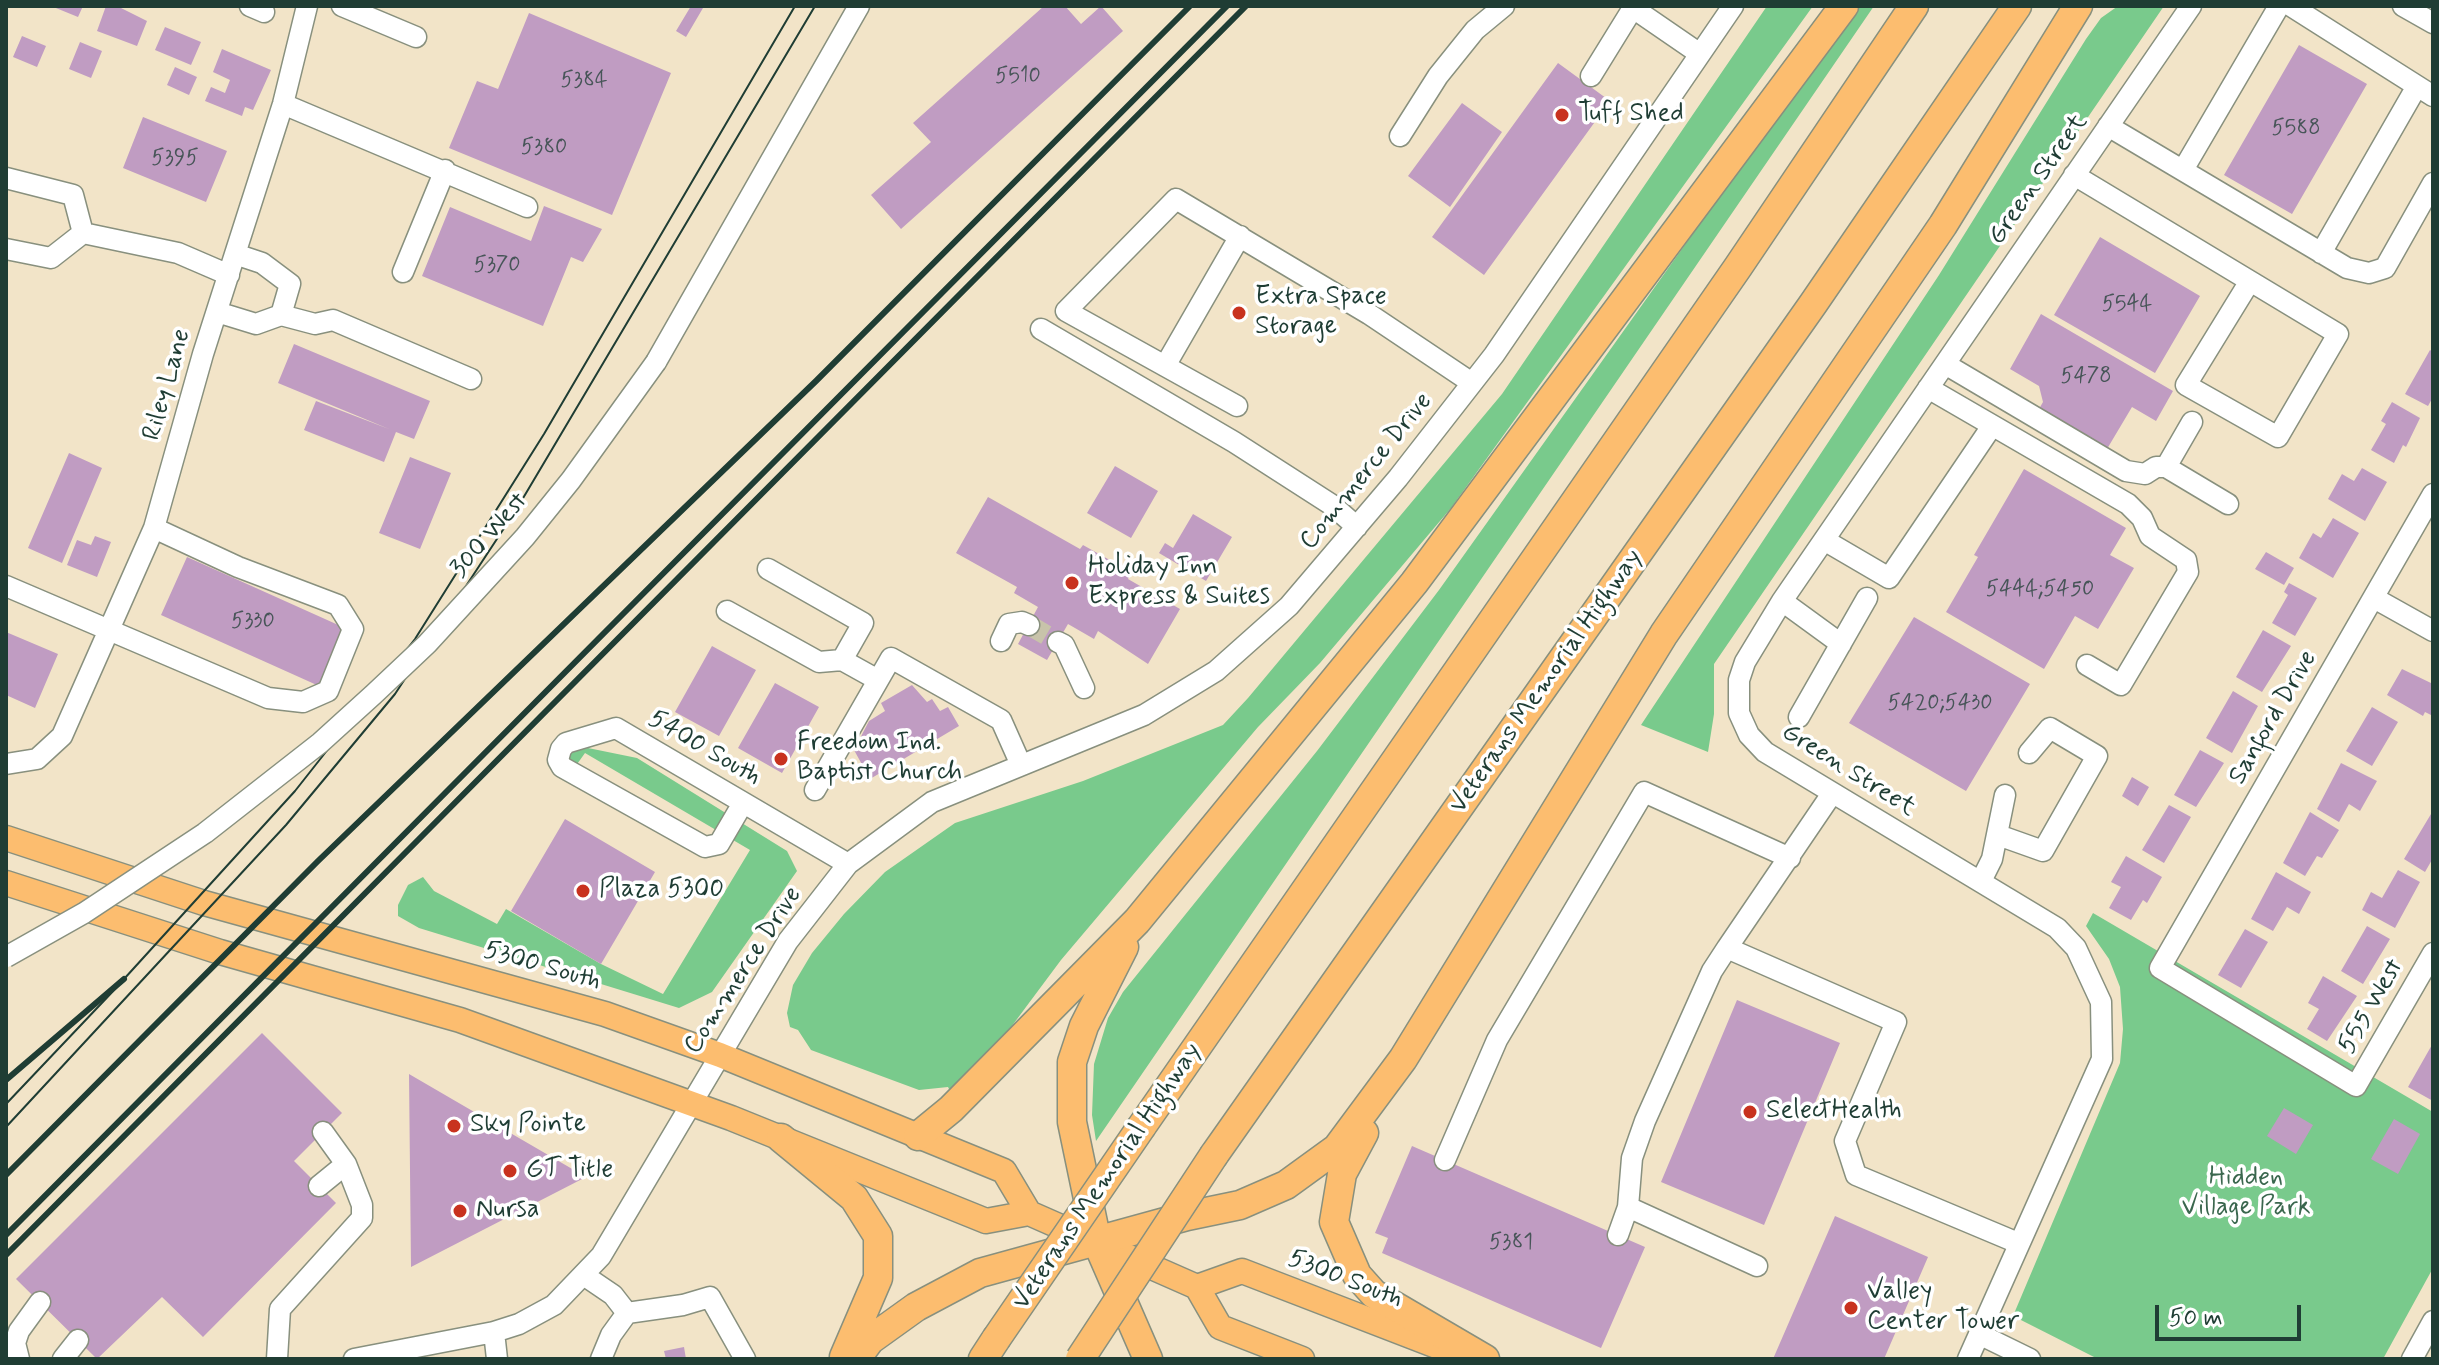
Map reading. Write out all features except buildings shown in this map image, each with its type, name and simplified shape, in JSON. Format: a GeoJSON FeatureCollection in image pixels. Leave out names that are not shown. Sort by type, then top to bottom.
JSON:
{"type":"FeatureCollection","features":[{"type":"Feature","properties":{"kind":"highway"},"geometry":{"type":"LineString","coordinates":[[918,1136],[951,1109],[1137,921],[1414,583],[1844,6]]}},
{"type":"Feature","properties":{"kind":"highway","name":"Veterans Memorial Highway"},"geometry":{"type":"LineString","coordinates":[[990,1349],[1738,267],[1914,6]]}},
{"type":"Feature","properties":{"kind":"highway","name":"Veterans Memorial Highway"},"geometry":{"type":"LineString","coordinates":[[1080,1359],[1214,1155],[1803,318],[2017,6]]}},
{"type":"Feature","properties":{"kind":"highway"},"geometry":{"type":"LineString","coordinates":[[1485,1359],[1374,1294],[1357,1275],[1334,1222],[1342,1174],[1403,1059],[1664,634],[1943,225],[2078,6]]}},
{"type":"Feature","properties":{"kind":"highway"},"geometry":{"type":"LineString","coordinates":[[1137,921],[1084,1026],[1072,1062],[1072,1122],[1097,1242],[1148,1359]]}},
{"type":"Feature","properties":{"kind":"highway"},"geometry":{"type":"LineString","coordinates":[[856,1359],[870,1340],[904,1315],[980,1273],[1187,1216],[1240,1205],[1286,1185],[1337,1148],[1403,1059]]}},
{"type":"Feature","properties":{"kind":"highway"},"geometry":{"type":"LineString","coordinates":[[781,1138],[854,1198],[878,1236],[878,1278],[843,1359]]}},
{"type":"Feature","properties":{"kind":"main road","name":"5300 South"},"geometry":{"type":"LineString","coordinates":[[6,838],[233,912],[605,1014],[720,1055],[1004,1171],[1029,1213]]}},
{"type":"Feature","properties":{"kind":"main road"},"geometry":{"type":"LineString","coordinates":[[6,883],[220,952],[460,1020],[781,1138],[986,1221],[1029,1213],[1197,1287],[1220,1327],[1302,1359]]}},
{"type":"Feature","properties":{"kind":"main road","name":"5300 South"},"geometry":{"type":"LineString","coordinates":[[1197,1287],[1242,1271],[1472,1359]]}},
{"type":"Feature","properties":{"kind":"street","name":"Riley Lane"},"geometry":{"type":"LineString","coordinates":[[6,764],[37,759],[62,736],[154,528],[217,312],[283,104],[307,6]]}},
{"type":"Feature","properties":{"kind":"street"},"geometry":{"type":"LineString","coordinates":[[342,6],[416,37]]}},
{"type":"Feature","properties":{"kind":"street","name":"300 West"},"geometry":{"type":"LineString","coordinates":[[6,957],[84,913],[205,833],[286,771],[427,644],[525,537],[580,469],[656,362],[859,6]]}},
{"type":"Feature","properties":{"kind":"street"},"geometry":{"type":"LineString","coordinates":[[1400,136],[1438,76],[1475,30],[1504,6]]}},
{"type":"Feature","properties":{"kind":"street","name":"Commerce Drive"},"geometry":{"type":"LineString","coordinates":[[354,1359],[438,1351],[519,1324],[554,1305],[585,1276],[788,941],[848,864],[932,802],[1144,715],[1216,671],[1289,606],[1357,527],[1472,383],[1733,6]]}},
{"type":"Feature","properties":{"kind":"street","name":"Green Street"},"geometry":{"type":"LineString","coordinates":[[1968,1359],[2102,1059],[2101,1002],[2076,948],[2057,928],[1831,795],[1765,752],[1749,735],[1739,713],[1739,680],[1745,662],[1782,601],[2191,6]]}},
{"type":"Feature","properties":{"kind":"street"},"geometry":{"type":"LineString","coordinates":[[2183,170],[2279,6]]}},
{"type":"Feature","properties":{"kind":"street"},"geometry":{"type":"LineString","coordinates":[[2291,6],[2425,91],[2321,253]]}},
{"type":"Feature","properties":{"kind":"street"},"geometry":{"type":"LineString","coordinates":[[2403,6],[2433,23]]}},
{"type":"Feature","properties":{"kind":"street"},"geometry":{"type":"LineString","coordinates":[[1591,76],[1634,7],[1700,54]]}},
{"type":"Feature","properties":{"kind":"street"},"geometry":{"type":"LineString","coordinates":[[283,104],[527,207]]}},
{"type":"Feature","properties":{"kind":"street"},"geometry":{"type":"LineString","coordinates":[[2108,126],[2347,268],[2369,273],[2385,268],[2433,183]]}},
{"type":"Feature","properties":{"kind":"street"},"geometry":{"type":"LineString","coordinates":[[403,272],[445,170]]}},
{"type":"Feature","properties":{"kind":"street"},"geometry":{"type":"LineString","coordinates":[[2074,175],[2250,281],[2338,334],[2278,437],[2186,385],[2250,281]]}},
{"type":"Feature","properties":{"kind":"street"},"geometry":{"type":"LineString","coordinates":[[6,178],[73,195],[83,233]]}},
{"type":"Feature","properties":{"kind":"street"},"geometry":{"type":"LineString","coordinates":[[1237,406],[1066,311],[1176,199],[1369,314],[1472,383]]}},
{"type":"Feature","properties":{"kind":"street"},"geometry":{"type":"LineString","coordinates":[[6,249],[51,258],[83,233],[178,253],[229,275]]}},
{"type":"Feature","properties":{"kind":"street"},"geometry":{"type":"LineString","coordinates":[[1165,366],[1240,236]]}},
{"type":"Feature","properties":{"kind":"street"},"geometry":{"type":"LineString","coordinates":[[235,254],[262,263],[290,284],[281,315]]}},
{"type":"Feature","properties":{"kind":"street"},"geometry":{"type":"LineString","coordinates":[[217,312],[256,324],[281,315],[315,324],[333,320],[471,379]]}},
{"type":"Feature","properties":{"kind":"street"},"geometry":{"type":"LineString","coordinates":[[1041,329],[1234,442],[1332,505],[1357,527]]}},
{"type":"Feature","properties":{"kind":"street"},"geometry":{"type":"LineString","coordinates":[[1945,364],[2126,471],[2145,474],[2156,467],[2166,467],[2228,504]]}},
{"type":"Feature","properties":{"kind":"street"},"geometry":{"type":"LineString","coordinates":[[1928,388],[2128,504],[2142,518],[2150,536],[2186,560],[2188,572],[2121,685],[2087,665]]}},
{"type":"Feature","properties":{"kind":"street"},"geometry":{"type":"LineString","coordinates":[[2166,467],[2192,422]]}},
{"type":"Feature","properties":{"kind":"street"},"geometry":{"type":"LineString","coordinates":[[1824,540],[1889,578],[1992,426]]}},
{"type":"Feature","properties":{"kind":"street","name":"Sanford Drive"},"geometry":{"type":"LineString","coordinates":[[2356,1086],[2160,968],[2433,494]]}},
{"type":"Feature","properties":{"kind":"street"},"geometry":{"type":"LineString","coordinates":[[6,586],[268,698],[303,702],[328,691],[353,629],[338,605],[238,567],[154,528]]}},
{"type":"Feature","properties":{"kind":"street"},"geometry":{"type":"LineString","coordinates":[[768,569],[863,623],[842,660]]}},
{"type":"Feature","properties":{"kind":"street"},"geometry":{"type":"LineString","coordinates":[[1799,717],[1867,598]]}},
{"type":"Feature","properties":{"kind":"street"},"geometry":{"type":"LineString","coordinates":[[2374,598],[2433,631]]}},
{"type":"Feature","properties":{"kind":"street"},"geometry":{"type":"LineString","coordinates":[[1782,601],[1841,644]]}},
{"type":"Feature","properties":{"kind":"street"},"geometry":{"type":"LineString","coordinates":[[727,611],[819,662],[842,660],[878,680]]}},
{"type":"Feature","properties":{"kind":"street"},"geometry":{"type":"LineString","coordinates":[[1001,641],[1009,624],[1022,622],[1029,625]]}},
{"type":"Feature","properties":{"kind":"street"},"geometry":{"type":"LineString","coordinates":[[1058,642],[1064,645],[1084,688]]}},
{"type":"Feature","properties":{"kind":"street"},"geometry":{"type":"LineString","coordinates":[[815,790],[891,658],[1001,720],[1021,765]]}},
{"type":"Feature","properties":{"kind":"street","name":"5400 South"},"geometry":{"type":"LineString","coordinates":[[743,803],[719,844],[705,847],[562,767],[558,760],[566,743],[616,728],[848,864]]}},
{"type":"Feature","properties":{"kind":"street"},"geometry":{"type":"LineString","coordinates":[[1998,835],[2043,851],[2097,756],[2050,728],[2029,753]]}},
{"type":"Feature","properties":{"kind":"street"},"geometry":{"type":"LineString","coordinates":[[1445,1160],[1497,1040],[1644,792],[1790,858]]}},
{"type":"Feature","properties":{"kind":"street"},"geometry":{"type":"LineString","coordinates":[[1618,1235],[1628,1207],[1632,1158],[1645,1121],[1712,971],[1831,795]]}},
{"type":"Feature","properties":{"kind":"street"},"geometry":{"type":"LineString","coordinates":[[1981,881],[1992,859],[2005,795]]}},
{"type":"Feature","properties":{"kind":"street"},"geometry":{"type":"LineString","coordinates":[[1727,948],[1896,1022],[1845,1141],[1856,1175],[2018,1243]]}},
{"type":"Feature","properties":{"kind":"street","name":"555 West"},"geometry":{"type":"LineString","coordinates":[[2356,1086],[2431,963]]}},
{"type":"Feature","properties":{"kind":"street"},"geometry":{"type":"LineString","coordinates":[[277,1359],[280,1309],[362,1218],[362,1205],[346,1164],[323,1132]]}},
{"type":"Feature","properties":{"kind":"street"},"geometry":{"type":"LineString","coordinates":[[319,1186],[346,1164]]}},
{"type":"Feature","properties":{"kind":"street"},"geometry":{"type":"LineString","coordinates":[[1628,1207],[1757,1266]]}},
{"type":"Feature","properties":{"kind":"street"},"geometry":{"type":"LineString","coordinates":[[585,1276],[613,1295],[627,1313]]}},
{"type":"Feature","properties":{"kind":"street"},"geometry":{"type":"LineString","coordinates":[[601,1359],[611,1335],[627,1313],[683,1305],[710,1297],[745,1359]]}},
{"type":"Feature","properties":{"kind":"street"},"geometry":{"type":"LineString","coordinates":[[19,1359],[15,1343],[19,1331],[40,1302]]}},
{"type":"Feature","properties":{"kind":"street"},"geometry":{"type":"LineString","coordinates":[[2412,1359],[2433,1321]]}},
{"type":"Feature","properties":{"kind":"street"},"geometry":{"type":"LineString","coordinates":[[494,1332],[497,1359]]}},
{"type":"Feature","properties":{"kind":"street"},"geometry":{"type":"LineString","coordinates":[[1979,1334],[2030,1359]]}},
{"type":"Feature","properties":{"kind":"street"},"geometry":{"type":"LineString","coordinates":[[63,1359],[78,1340]]}},
{"type":"Feature","properties":{"kind":"green space"},"geometry":{"type":"Polygon","coordinates":[[[1767,6],[1813,6],[1451,508],[1320,663],[1258,727],[1061,960],[988,1058],[950,1091],[948,1087],[919,1090],[811,1050],[798,1030],[790,1027],[787,1013],[793,985],[812,953],[885,872],[955,823],[1083,781],[1223,725],[1248,698],[1502,394],[1767,6]]]}},
{"type":"Feature","properties":{"kind":"green space"},"geometry":{"type":"Polygon","coordinates":[[[1855,6],[1874,6],[1096,1141],[1092,1115],[1094,1064],[1108,1018],[1123,992],[1317,751],[1439,590],[1855,6]]]}},
{"type":"Feature","properties":{"kind":"green space"},"geometry":{"type":"Polygon","coordinates":[[[2118,6],[2164,6],[1714,664],[1714,714],[1708,752],[1641,725],[1939,275],[2086,39],[2101,18],[2118,6]]]}},
{"type":"Feature","properties":{"kind":"green space"},"geometry":{"type":"Polygon","coordinates":[[[588,748],[637,758],[787,851],[797,871],[712,992],[679,1008],[419,928],[398,916],[398,905],[408,885],[423,877],[434,891],[497,924],[506,909],[601,964],[663,994],[750,850],[585,753],[575,767],[564,761],[565,754],[588,748]]]}},
{"type":"Feature","properties":{"kind":"green space","name":"Hidden Village Park"},"geometry":{"type":"Polygon","coordinates":[[[2093,913],[2433,1112],[2433,1268],[2383,1359],[2098,1359],[2013,1316],[2120,1063],[2123,1029],[2120,987],[2109,959],[2086,926],[2093,913]]]}},
{"type":"Feature","properties":{"kind":"tunnel"},"geometry":{"type":"LineString","coordinates":[[1029,625],[1058,642]]}},
{"type":"Feature","properties":{"kind":"tram line"},"geometry":{"type":"LineString","coordinates":[[124,979],[295,791],[415,639],[544,434],[795,6]]}},
{"type":"Feature","properties":{"kind":"tram line"},"geometry":{"type":"LineString","coordinates":[[6,1127],[286,825],[395,694],[516,510],[815,6]]}},
{"type":"Feature","properties":{"kind":"tram line"},"geometry":{"type":"LineString","coordinates":[[6,1104],[117,987]]}},
{"type":"Feature","properties":{"kind":"railway"},"geometry":{"type":"LineString","coordinates":[[6,1175],[318,861],[816,381],[1190,6]]}},
{"type":"Feature","properties":{"kind":"railway"},"geometry":{"type":"LineString","coordinates":[[6,1235],[1227,6]]}},
{"type":"Feature","properties":{"kind":"railway"},"geometry":{"type":"LineString","coordinates":[[6,1255],[1246,6]]}},
{"type":"Feature","properties":{"kind":"railway"},"geometry":{"type":"LineString","coordinates":[[6,1080],[124,979]]}},
{"type":"Feature","properties":{"kind":"place","name":"Tuff Shed"},"geometry":{"type":"Point","coordinates":[1562,115]}},
{"type":"Feature","properties":{"kind":"place","name":"Extra Space Storage"},"geometry":{"type":"Point","coordinates":[1239,313]}},
{"type":"Feature","properties":{"kind":"place","name":"Holiday Inn Express & Suites"},"geometry":{"type":"Point","coordinates":[1072,583]}},
{"type":"Feature","properties":{"kind":"place","name":"Freedom Ind. Baptist Church"},"geometry":{"type":"Point","coordinates":[781,759]}},
{"type":"Feature","properties":{"kind":"place","name":"Plaza 5300"},"geometry":{"type":"Point","coordinates":[583,891]}},
{"type":"Feature","properties":{"kind":"place","name":"SelectHealth"},"geometry":{"type":"Point","coordinates":[1750,1112]}},
{"type":"Feature","properties":{"kind":"place","name":"Sky Pointe"},"geometry":{"type":"Point","coordinates":[454,1126]}},
{"type":"Feature","properties":{"kind":"place","name":"GT Title"},"geometry":{"type":"Point","coordinates":[510,1171]}},
{"type":"Feature","properties":{"kind":"place","name":"Nursa"},"geometry":{"type":"Point","coordinates":[460,1211]}},
{"type":"Feature","properties":{"kind":"place","name":"Valley Center Tower"},"geometry":{"type":"Point","coordinates":[1851,1308]}}]}
